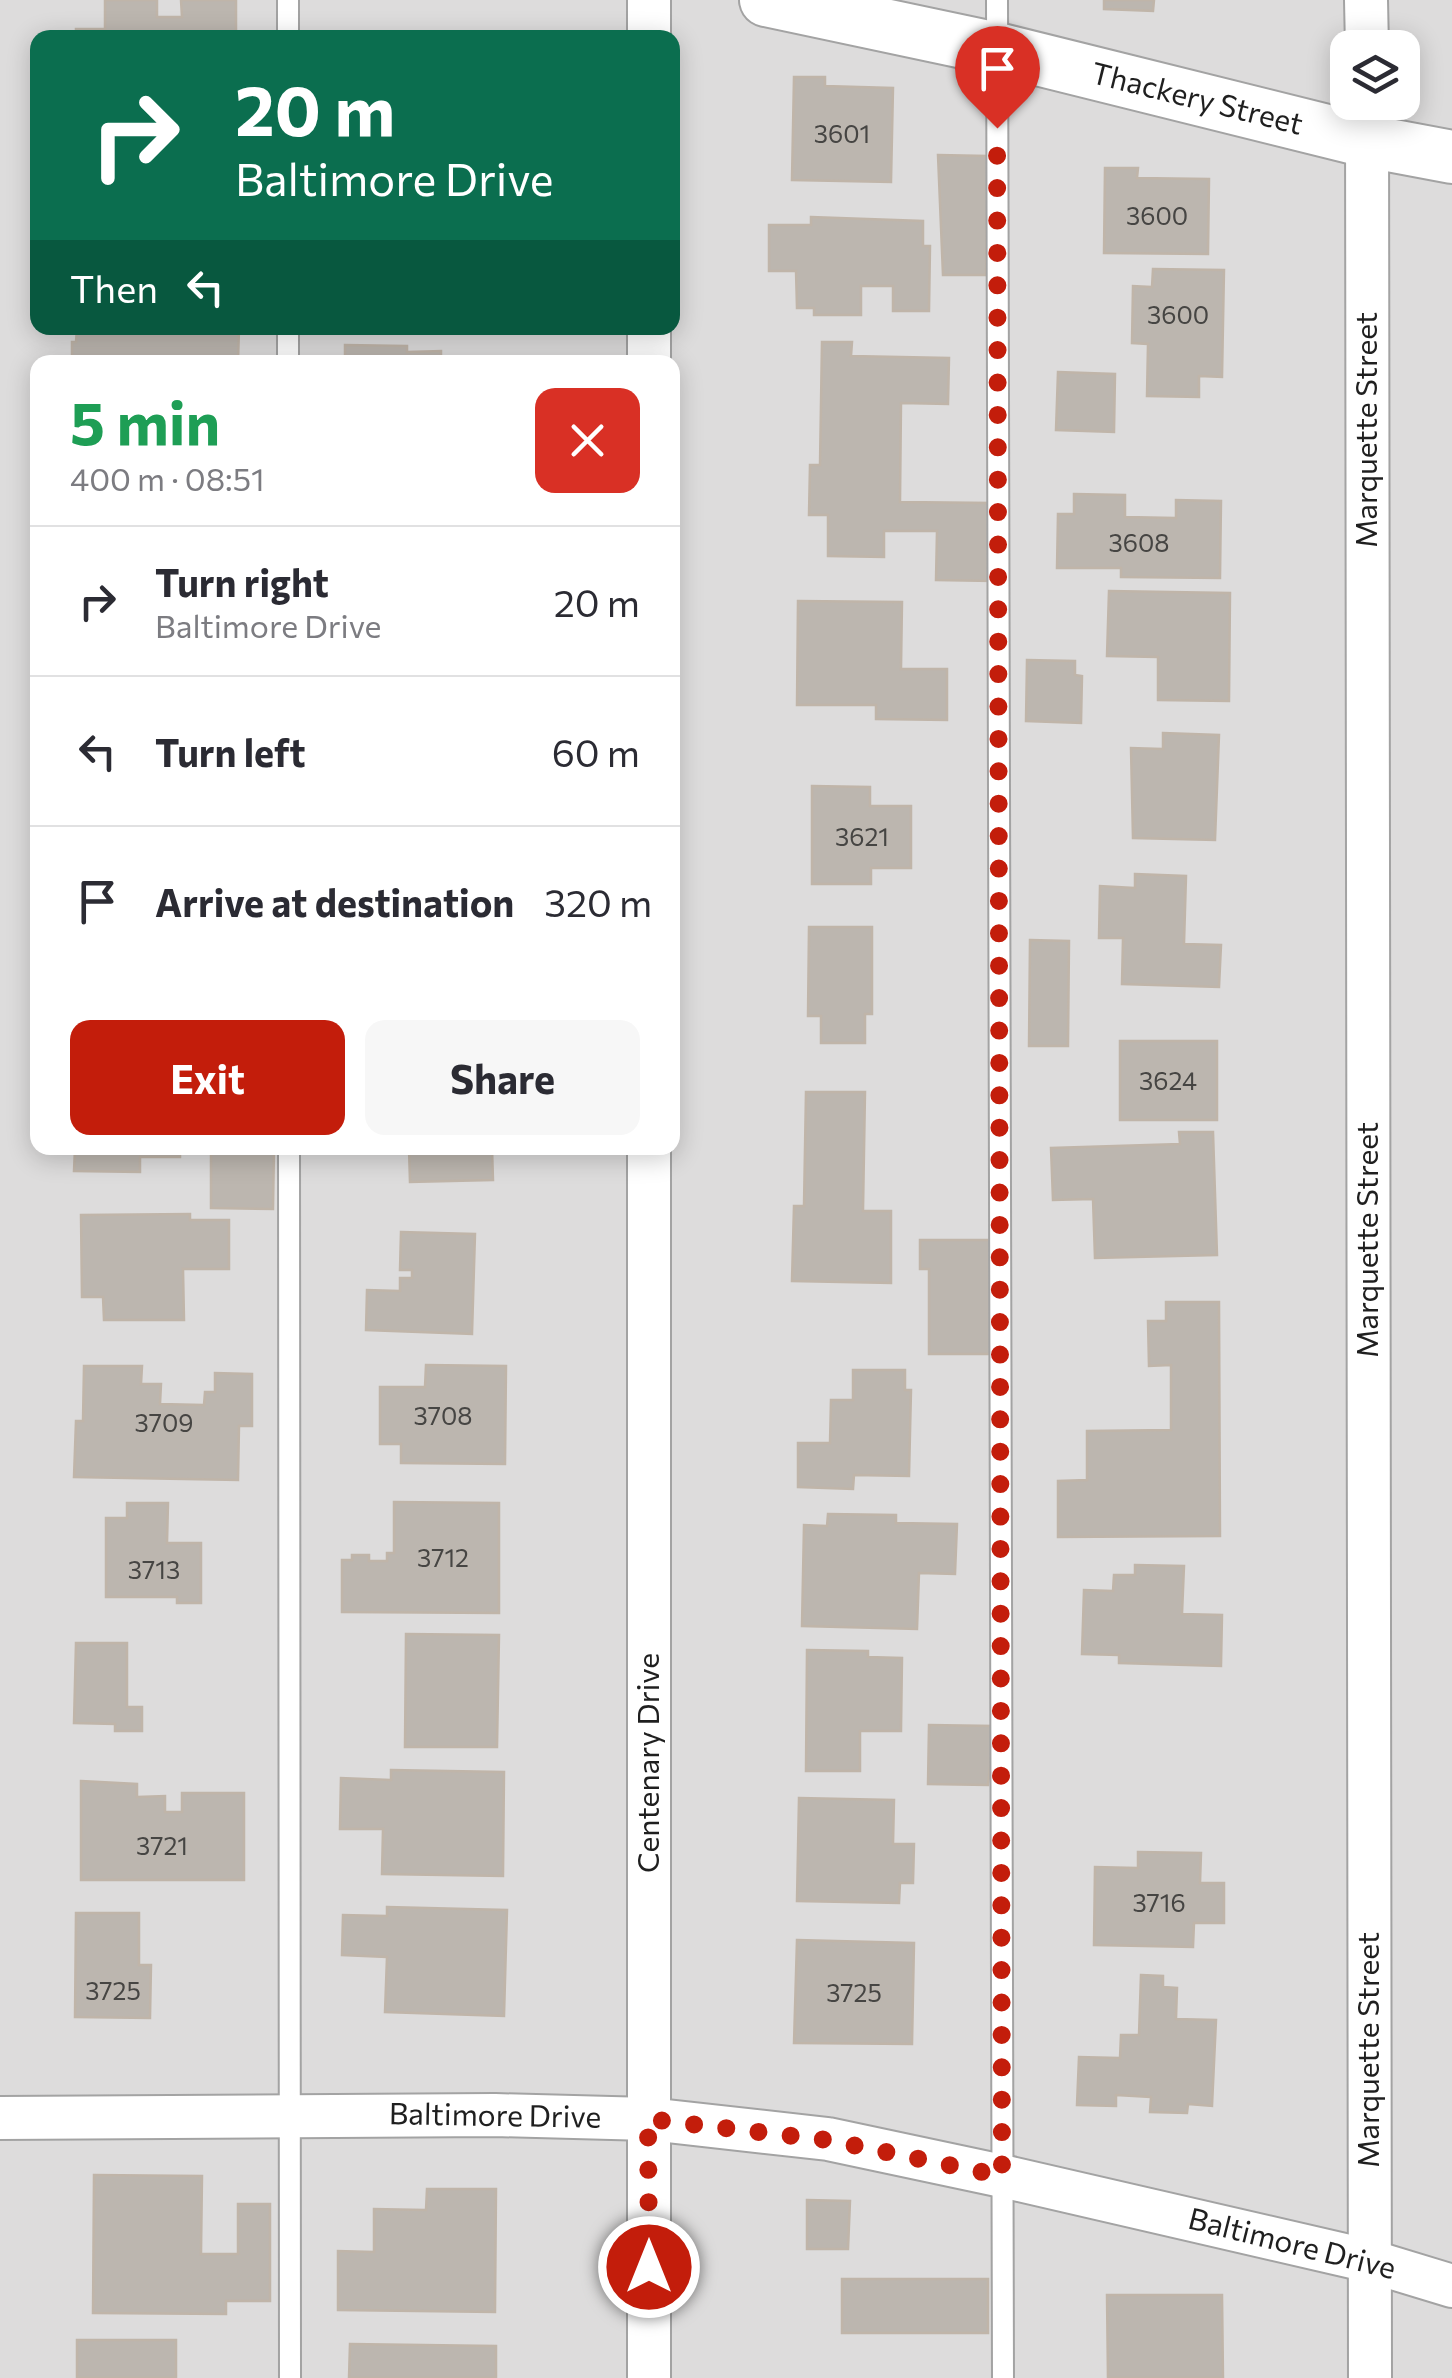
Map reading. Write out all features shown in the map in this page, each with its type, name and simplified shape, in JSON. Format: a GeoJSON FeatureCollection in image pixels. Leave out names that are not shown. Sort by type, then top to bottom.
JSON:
{"type":"FeatureCollection","features":[{"type":"Feature","properties":{"kind":"street"},"geometry":{"type":"LineString","coordinates":[[648,0],[648,30]]}},
{"type":"Feature","properties":{"kind":"street","name":"Thackery Street"},"geometry":{"type":"LineString","coordinates":[[766,0],[997,25],[1367,122],[1452,157]]}},
{"type":"Feature","properties":{"kind":"street"},"geometry":{"type":"LineString","coordinates":[[1366,0],[1366,30]]}},
{"type":"Feature","properties":{"kind":"street","name":"Marquette Street"},"geometry":{"type":"LineString","coordinates":[[1367,122],[1370,2378]]}},
{"type":"Feature","properties":{"kind":"street","name":"Centenary Drive"},"geometry":{"type":"LineString","coordinates":[[648,1155],[650,2378]]}},
{"type":"Feature","properties":{"kind":"street","name":"Baltimore Drive"},"geometry":{"type":"LineString","coordinates":[[0,2118],[495,2115],[648,2119],[828,2140],[1002,2176],[1370,2261],[1452,2286]]}},
{"type":"Feature","properties":{"kind":"lane"},"geometry":{"type":"LineString","coordinates":[[288,0],[288,30]]}},
{"type":"Feature","properties":{"kind":"lane"},"geometry":{"type":"LineString","coordinates":[[997,25],[1002,2378]]}},
{"type":"Feature","properties":{"kind":"lane"},"geometry":{"type":"LineString","coordinates":[[289,1155],[290,2378]]}},
{"type":"Feature","properties":{"kind":"shaded area"},"geometry":{"type":"Polygon","coordinates":[[[0,0],[1452,0],[1452,2378],[0,2378],[0,0]]]}},
{"type":"Feature","properties":{"kind":"building"},"geometry":{"type":"Polygon","coordinates":[[[105,0],[157,0],[157,17],[182,17],[181,0],[236,0],[236,30],[76,30],[105,29],[105,0]]]}},
{"type":"Feature","properties":{"kind":"building"},"geometry":{"type":"Polygon","coordinates":[[[1104,0],[1154,0],[1153,11],[1104,9],[1104,0]]]}},
{"type":"Feature","properties":{"kind":"building"},"geometry":{"type":"Polygon","coordinates":[[[794,77],[825,77],[825,86],[893,88],[891,182],[792,180],[794,77]]]}},
{"type":"Feature","properties":{"kind":"building"},"geometry":{"type":"Polygon","coordinates":[[[938,155],[988,156],[986,275],[943,275],[938,155]]]}},
{"type":"Feature","properties":{"kind":"building"},"geometry":{"type":"Polygon","coordinates":[[[1105,168],[1138,168],[1137,178],[1209,179],[1208,254],[1104,253],[1105,168]]]}},
{"type":"Feature","properties":{"kind":"building"},"geometry":{"type":"Polygon","coordinates":[[[811,217],[923,221],[923,246],[930,246],[929,311],[893,311],[893,286],[861,286],[861,315],[814,315],[814,308],[797,308],[796,271],[769,271],[769,225],[811,225],[811,217]]]}},
{"type":"Feature","properties":{"kind":"building"},"geometry":{"type":"Polygon","coordinates":[[[1153,269],[1224,270],[1222,377],[1199,376],[1199,397],[1147,396],[1148,344],[1132,343],[1133,286],[1152,287],[1153,269]]]}},
{"type":"Feature","properties":{"kind":"building"},"geometry":{"type":"Polygon","coordinates":[[[76,335],[239,335],[238,355],[72,355],[72,342],[76,342],[76,335]]]}},
{"type":"Feature","properties":{"kind":"building"},"geometry":{"type":"Polygon","coordinates":[[[822,342],[852,342],[851,356],[949,358],[948,404],[901,403],[900,502],[993,503],[992,581],[936,580],[937,531],[884,531],[884,557],[828,556],[828,515],[809,515],[810,465],[820,465],[822,342]]]}},
{"type":"Feature","properties":{"kind":"building"},"geometry":{"type":"Polygon","coordinates":[[[345,345],[407,346],[407,352],[441,351],[441,355],[345,355],[345,345]]]}},
{"type":"Feature","properties":{"kind":"building"},"geometry":{"type":"Polygon","coordinates":[[[1058,372],[1115,374],[1114,432],[1056,430],[1058,372]]]}},
{"type":"Feature","properties":{"kind":"building"},"geometry":{"type":"Polygon","coordinates":[[[1074,494],[1125,495],[1125,517],[1176,518],[1176,500],[1221,501],[1220,578],[1121,577],[1121,568],[1057,568],[1058,514],[1074,514],[1074,494]]]}},
{"type":"Feature","properties":{"kind":"building"},"geometry":{"type":"Polygon","coordinates":[[[1109,591],[1230,593],[1229,701],[1158,700],[1158,657],[1107,656],[1109,591]]]}},
{"type":"Feature","properties":{"kind":"building"},"geometry":{"type":"Polygon","coordinates":[[[798,601],[902,602],[901,669],[947,669],[947,720],[876,719],[876,705],[797,705],[798,601]]]}},
{"type":"Feature","properties":{"kind":"building"},"geometry":{"type":"Polygon","coordinates":[[[1027,660],[1075,661],[1075,675],[1082,676],[1081,723],[1026,721],[1027,660]]]}},
{"type":"Feature","properties":{"kind":"building"},"geometry":{"type":"Polygon","coordinates":[[[1163,733],[1219,735],[1215,840],[1133,838],[1131,748],[1163,749],[1163,733]]]}},
{"type":"Feature","properties":{"kind":"building"},"geometry":{"type":"Polygon","coordinates":[[[812,786],[870,787],[870,806],[911,806],[911,868],[871,868],[871,884],[812,884],[812,786]]]}},
{"type":"Feature","properties":{"kind":"building"},"geometry":{"type":"Polygon","coordinates":[[[1135,874],[1186,876],[1184,944],[1221,945],[1219,987],[1122,984],[1123,938],[1099,938],[1100,886],[1135,888],[1135,874]]]}},
{"type":"Feature","properties":{"kind":"building"},"geometry":{"type":"Polygon","coordinates":[[[809,927],[872,927],[872,1014],[865,1014],[865,1043],[821,1043],[821,1016],[808,1016],[809,927]]]}},
{"type":"Feature","properties":{"kind":"building"},"geometry":{"type":"Polygon","coordinates":[[[1030,940],[1069,941],[1068,1046],[1029,1046],[1030,940]]]}},
{"type":"Feature","properties":{"kind":"building"},"geometry":{"type":"Polygon","coordinates":[[[1120,1041],[1217,1041],[1217,1120],[1120,1120],[1120,1041]]]}},
{"type":"Feature","properties":{"kind":"building"},"geometry":{"type":"Polygon","coordinates":[[[806,1092],[865,1092],[863,1211],[891,1211],[891,1283],[792,1281],[794,1206],[804,1206],[806,1092]]]}},
{"type":"Feature","properties":{"kind":"building"},"geometry":{"type":"Polygon","coordinates":[[[1179,1132],[1213,1132],[1217,1255],[1095,1258],[1093,1199],[1053,1200],[1051,1148],[1180,1144],[1179,1132]]]}},
{"type":"Feature","properties":{"kind":"building"},"geometry":{"type":"Polygon","coordinates":[[[75,1155],[180,1155],[140,1157],[140,1172],[74,1171],[75,1155]]]}},
{"type":"Feature","properties":{"kind":"building"},"geometry":{"type":"Polygon","coordinates":[[[211,1155],[274,1155],[273,1209],[211,1208],[211,1155]]]}},
{"type":"Feature","properties":{"kind":"building"},"geometry":{"type":"Polygon","coordinates":[[[409,1155],[492,1155],[493,1180],[410,1182],[409,1155]]]}},
{"type":"Feature","properties":{"kind":"building"},"geometry":{"type":"Polygon","coordinates":[[[190,1214],[190,1220],[229,1220],[229,1269],[183,1269],[184,1320],[104,1320],[103,1297],[82,1297],[81,1215],[190,1214]]]}},
{"type":"Feature","properties":{"kind":"building"},"geometry":{"type":"Polygon","coordinates":[[[401,1232],[475,1234],[472,1334],[366,1330],[367,1290],[400,1291],[400,1278],[412,1278],[412,1270],[400,1270],[401,1232]]]}},
{"type":"Feature","properties":{"kind":"building"},"geometry":{"type":"Polygon","coordinates":[[[920,1240],[995,1240],[995,1354],[929,1354],[929,1269],[920,1269],[920,1240]]]}},
{"type":"Feature","properties":{"kind":"building"},"geometry":{"type":"Polygon","coordinates":[[[1166,1302],[1219,1302],[1220,1536],[1058,1537],[1058,1481],[1087,1480],[1087,1431],[1171,1430],[1171,1365],[1149,1366],[1148,1321],[1166,1321],[1166,1302]]]}},
{"type":"Feature","properties":{"kind":"building"},"geometry":{"type":"Polygon","coordinates":[[[426,1365],[506,1366],[505,1464],[401,1463],[401,1444],[380,1444],[380,1387],[425,1387],[426,1365]]]}},
{"type":"Feature","properties":{"kind":"building"},"geometry":{"type":"Polygon","coordinates":[[[84,1366],[142,1366],[141,1384],[161,1384],[160,1404],[204,1405],[205,1392],[215,1392],[215,1373],[252,1374],[252,1426],[239,1426],[238,1480],[74,1477],[76,1421],[83,1421],[84,1366]]]}},
{"type":"Feature","properties":{"kind":"building"},"geometry":{"type":"Polygon","coordinates":[[[853,1370],[905,1370],[905,1390],[911,1390],[909,1476],[854,1475],[853,1489],[798,1487],[798,1443],[830,1443],[831,1400],[853,1400],[853,1370]]]}},
{"type":"Feature","properties":{"kind":"building"},"geometry":{"type":"Polygon","coordinates":[[[394,1502],[499,1503],[499,1613],[342,1612],[342,1560],[352,1560],[352,1555],[369,1555],[369,1561],[387,1561],[387,1553],[394,1553],[394,1502]]]}},
{"type":"Feature","properties":{"kind":"building"},"geometry":{"type":"Polygon","coordinates":[[[127,1503],[168,1503],[167,1543],[201,1543],[201,1603],[177,1603],[177,1597],[106,1597],[106,1518],[127,1518],[127,1503]]]}},
{"type":"Feature","properties":{"kind":"building"},"geometry":{"type":"Polygon","coordinates":[[[828,1514],[896,1515],[896,1523],[957,1524],[955,1574],[919,1573],[917,1629],[802,1626],[804,1525],[827,1526],[828,1514]]]}},
{"type":"Feature","properties":{"kind":"building"},"geometry":{"type":"Polygon","coordinates":[[[1135,1565],[1184,1566],[1182,1614],[1222,1615],[1221,1666],[1119,1663],[1119,1655],[1082,1654],[1084,1590],[1113,1591],[1114,1575],[1135,1575],[1135,1565]]]}},
{"type":"Feature","properties":{"kind":"building"},"geometry":{"type":"Polygon","coordinates":[[[406,1634],[499,1635],[497,1747],[405,1747],[406,1634]]]}},
{"type":"Feature","properties":{"kind":"building"},"geometry":{"type":"Polygon","coordinates":[[[76,1643],[127,1643],[127,1707],[142,1707],[142,1731],[115,1731],[115,1724],[74,1723],[76,1643]]]}},
{"type":"Feature","properties":{"kind":"building"},"geometry":{"type":"Polygon","coordinates":[[[807,1650],[868,1651],[868,1657],[902,1658],[901,1731],[860,1731],[860,1771],[806,1771],[807,1650]]]}},
{"type":"Feature","properties":{"kind":"building"},"geometry":{"type":"Polygon","coordinates":[[[929,1725],[995,1726],[988,1785],[928,1784],[929,1725]]]}},
{"type":"Feature","properties":{"kind":"building"},"geometry":{"type":"Polygon","coordinates":[[[391,1770],[504,1772],[503,1876],[382,1874],[383,1829],[340,1829],[341,1778],[391,1780],[391,1770]]]}},
{"type":"Feature","properties":{"kind":"building"},"geometry":{"type":"Polygon","coordinates":[[[81,1781],[137,1784],[137,1797],[165,1796],[165,1812],[182,1812],[182,1793],[244,1793],[244,1880],[81,1880],[81,1781]]]}},
{"type":"Feature","properties":{"kind":"building"},"geometry":{"type":"Polygon","coordinates":[[[799,1798],[894,1800],[893,1844],[914,1844],[913,1883],[900,1883],[899,1903],[797,1901],[799,1798]]]}},
{"type":"Feature","properties":{"kind":"building"},"geometry":{"type":"Polygon","coordinates":[[[1138,1852],[1201,1853],[1200,1883],[1224,1883],[1224,1923],[1194,1923],[1193,1947],[1094,1945],[1095,1867],[1138,1868],[1138,1852]]]}},
{"type":"Feature","properties":{"kind":"building"},"geometry":{"type":"Polygon","coordinates":[[[387,1907],[507,1910],[504,2016],[385,2012],[387,1957],[342,1955],[343,1915],[387,1916],[387,1907]]]}},
{"type":"Feature","properties":{"kind":"building"},"geometry":{"type":"Polygon","coordinates":[[[76,1913],[139,1913],[139,1965],[151,1965],[150,2018],[75,2017],[76,1913]]]}},
{"type":"Feature","properties":{"kind":"building"},"geometry":{"type":"Polygon","coordinates":[[[797,1940],[914,1943],[912,2044],[794,2043],[797,1940]]]}},
{"type":"Feature","properties":{"kind":"building"},"geometry":{"type":"Polygon","coordinates":[[[1141,1975],[1163,1976],[1163,1987],[1177,1988],[1176,2019],[1216,2020],[1212,2106],[1188,2104],[1187,2113],[1150,2112],[1151,2097],[1116,2095],[1116,2106],[1077,2105],[1079,2057],[1120,2058],[1121,2035],[1139,2035],[1141,1975]]]}},
{"type":"Feature","properties":{"kind":"building"},"geometry":{"type":"Polygon","coordinates":[[[94,2175],[202,2176],[201,2254],[238,2254],[238,2204],[270,2204],[270,2301],[226,2301],[226,2314],[93,2313],[94,2175]]]}},
{"type":"Feature","properties":{"kind":"building"},"geometry":{"type":"Polygon","coordinates":[[[427,2189],[496,2189],[495,2312],[338,2310],[338,2251],[374,2252],[374,2209],[426,2210],[427,2189]]]}},
{"type":"Feature","properties":{"kind":"building"},"geometry":{"type":"Polygon","coordinates":[[[807,2200],[850,2201],[848,2249],[807,2249],[807,2200]]]}},
{"type":"Feature","properties":{"kind":"building"},"geometry":{"type":"Polygon","coordinates":[[[842,2279],[988,2279],[988,2333],[842,2333],[842,2279]]]}},
{"type":"Feature","properties":{"kind":"building"},"geometry":{"type":"Polygon","coordinates":[[[1107,2295],[1222,2295],[1223,2378],[1108,2378],[1107,2295]]]}},
{"type":"Feature","properties":{"kind":"building"},"geometry":{"type":"Polygon","coordinates":[[[77,2340],[176,2340],[176,2378],[77,2378],[77,2340]]]}},
{"type":"Feature","properties":{"kind":"building"},"geometry":{"type":"Polygon","coordinates":[[[350,2344],[496,2346],[496,2378],[349,2378],[350,2344]]]}},
{"type":"Feature","properties":{"kind":"route"},"geometry":{"type":"LineString","coordinates":[[649,2267],[648,2119],[828,2140],[1002,2176],[997,128]]}}]}
